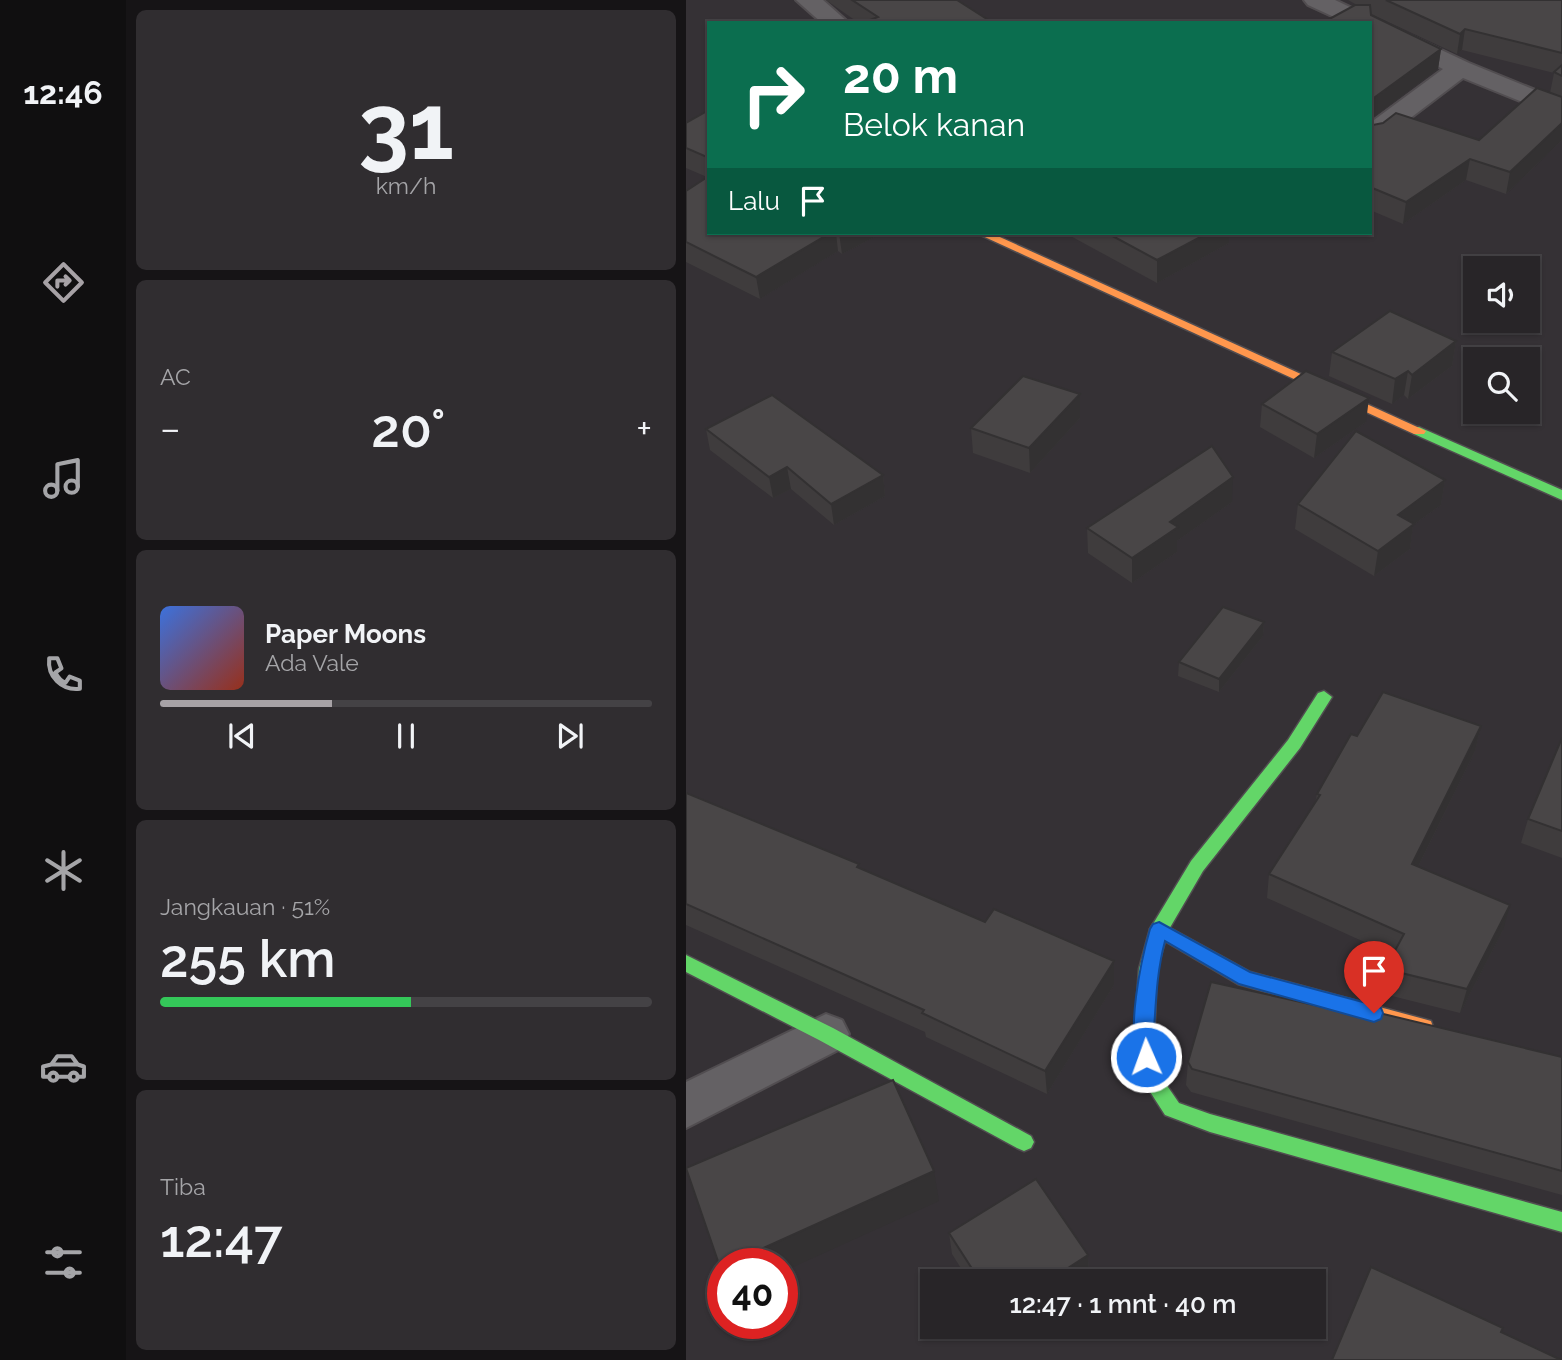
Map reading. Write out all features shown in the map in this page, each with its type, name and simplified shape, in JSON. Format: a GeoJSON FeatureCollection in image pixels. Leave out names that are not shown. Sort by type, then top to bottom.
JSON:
{"type":"FeatureCollection","features":[{"type":"Feature","properties":{"kind":"street"},"geometry":{"type":"LineString","coordinates":[[808,0],[834,21]]}},
{"type":"Feature","properties":{"kind":"street"},"geometry":{"type":"LineString","coordinates":[[1317,0],[1356,21]]}},
{"type":"Feature","properties":{"kind":"street"},"geometry":{"type":"LineString","coordinates":[[1372,28],[1562,110]]}},
{"type":"Feature","properties":{"kind":"street"},"geometry":{"type":"LineString","coordinates":[[1372,134],[1460,68]]}},
{"type":"Feature","properties":{"kind":"street"},"geometry":{"type":"LineString","coordinates":[[986,235],[1193,331],[1562,495]]}},
{"type":"Feature","properties":{"kind":"street"},"geometry":{"type":"LineString","coordinates":[[1324,697],[1294,744],[1197,866],[1159,929],[1148,969],[1144,1041],[1149,1073],[1172,1109],[1210,1123],[1562,1222]]}},
{"type":"Feature","properties":{"kind":"street"},"geometry":{"type":"LineString","coordinates":[[1159,929],[1245,978],[1438,1030]]}},
{"type":"Feature","properties":{"kind":"street"},"geometry":{"type":"LineString","coordinates":[[686,963],[826,1034],[1024,1142]]}},
{"type":"Feature","properties":{"kind":"street"},"geometry":{"type":"LineString","coordinates":[[686,1106],[826,1034]]}},
{"type":"Feature","properties":{"kind":"building"},"geometry":{"type":"Polygon","coordinates":[[[852,0],[957,0],[990,21],[867,21],[878,17],[852,0]]]}},
{"type":"Feature","properties":{"kind":"building"},"geometry":{"type":"Polygon","coordinates":[[[1386,0],[1562,0],[1562,53],[1465,29],[1460,34],[1386,0]]]}},
{"type":"Feature","properties":{"kind":"building"},"geometry":{"type":"Polygon","coordinates":[[[1355,5],[1370,5],[1371,15],[1441,49],[1372,99],[1372,21],[1326,21],[1355,5]]]}},
{"type":"Feature","properties":{"kind":"building"},"geometry":{"type":"Polygon","coordinates":[[[1562,65],[1562,76],[1554,72],[1562,65]]]}},
{"type":"Feature","properties":{"kind":"building"},"geometry":{"type":"Polygon","coordinates":[[[1537,88],[1562,97],[1562,123],[1510,172],[1470,159],[1406,202],[1372,188],[1372,124],[1383,123],[1396,113],[1479,140],[1537,88]]]}},
{"type":"Feature","properties":{"kind":"building"},"geometry":{"type":"Polygon","coordinates":[[[707,111],[707,157],[686,148],[686,123],[707,111]]]}},
{"type":"Feature","properties":{"kind":"building"},"geometry":{"type":"Polygon","coordinates":[[[707,177],[707,235],[827,235],[756,277],[686,242],[686,191],[707,177]]]}},
{"type":"Feature","properties":{"kind":"building"},"geometry":{"type":"Polygon","coordinates":[[[1111,235],[1204,235],[1157,260],[1111,235]]]}},
{"type":"Feature","properties":{"kind":"building"},"geometry":{"type":"Polygon","coordinates":[[[1390,311],[1456,341],[1412,375],[1408,371],[1395,379],[1332,352],[1390,311]]]}},
{"type":"Feature","properties":{"kind":"building"},"geometry":{"type":"Polygon","coordinates":[[[1306,371],[1369,398],[1317,434],[1262,404],[1306,371]]]}},
{"type":"Feature","properties":{"kind":"building"},"geometry":{"type":"Polygon","coordinates":[[[1023,376],[1080,394],[1029,448],[971,428],[1023,376]]]}},
{"type":"Feature","properties":{"kind":"building"},"geometry":{"type":"Polygon","coordinates":[[[772,395],[883,475],[831,504],[787,467],[769,477],[706,429],[772,395]]]}},
{"type":"Feature","properties":{"kind":"building"},"geometry":{"type":"Polygon","coordinates":[[[1356,431],[1445,480],[1398,515],[1414,524],[1378,551],[1298,504],[1356,431]]]}},
{"type":"Feature","properties":{"kind":"building"},"geometry":{"type":"Polygon","coordinates":[[[1212,446],[1233,477],[1170,522],[1178,527],[1132,558],[1087,528],[1212,446]]]}},
{"type":"Feature","properties":{"kind":"building"},"geometry":{"type":"Polygon","coordinates":[[[1223,607],[1264,622],[1219,679],[1179,662],[1223,607]]]}},
{"type":"Feature","properties":{"kind":"building"},"geometry":{"type":"Polygon","coordinates":[[[1383,692],[1481,726],[1412,864],[1510,905],[1467,989],[1385,969],[1404,934],[1269,874],[1320,795],[1317,794],[1351,734],[1357,736],[1383,692]]]}},
{"type":"Feature","properties":{"kind":"building"},"geometry":{"type":"Polygon","coordinates":[[[1562,738],[1562,831],[1528,819],[1562,738]]]}},
{"type":"Feature","properties":{"kind":"building"},"geometry":{"type":"Polygon","coordinates":[[[686,793],[859,864],[857,867],[985,922],[994,909],[1114,961],[1045,1071],[922,1013],[924,1010],[686,904],[686,793]]]}},
{"type":"Feature","properties":{"kind":"building"},"geometry":{"type":"Polygon","coordinates":[[[1211,982],[1373,1018],[1375,1012],[1562,1057],[1562,1171],[1192,1069],[1188,1062],[1211,982]]]}},
{"type":"Feature","properties":{"kind":"building"},"geometry":{"type":"Polygon","coordinates":[[[893,1080],[934,1171],[763,1248],[713,1248],[686,1168],[893,1080]]]}},
{"type":"Feature","properties":{"kind":"building"},"geometry":{"type":"Polygon","coordinates":[[[1036,1179],[1088,1255],[1066,1269],[972,1269],[949,1233],[1036,1179]]]}},
{"type":"Feature","properties":{"kind":"building"},"geometry":{"type":"Polygon","coordinates":[[[1371,1267],[1503,1328],[1501,1332],[1561,1360],[1332,1360],[1371,1267]]]}},
{"type":"Feature","properties":{"kind":"traffic: fast"},"geometry":{"type":"LineString","coordinates":[[1419,431],[1562,495]]}},
{"type":"Feature","properties":{"kind":"traffic: fast"},"geometry":{"type":"LineString","coordinates":[[1324,697],[1294,744],[1197,866],[1159,929],[1148,969],[1144,1041],[1148,1073],[1172,1109],[1210,1123],[1562,1222]]}},
{"type":"Feature","properties":{"kind":"traffic: fast"},"geometry":{"type":"LineString","coordinates":[[686,963],[826,1034],[1024,1142]]}},
{"type":"Feature","properties":{"kind":"traffic: slow"},"geometry":{"type":"LineString","coordinates":[[986,235],[1419,431]]}},
{"type":"Feature","properties":{"kind":"traffic: slow"},"geometry":{"type":"LineString","coordinates":[[1159,929],[1245,978],[1424,1027]]}},
{"type":"Feature","properties":{"kind":"route"},"geometry":{"type":"LineString","coordinates":[[1146,1057],[1144,1041],[1148,969],[1159,929],[1245,978],[1374,1013]]}}]}
